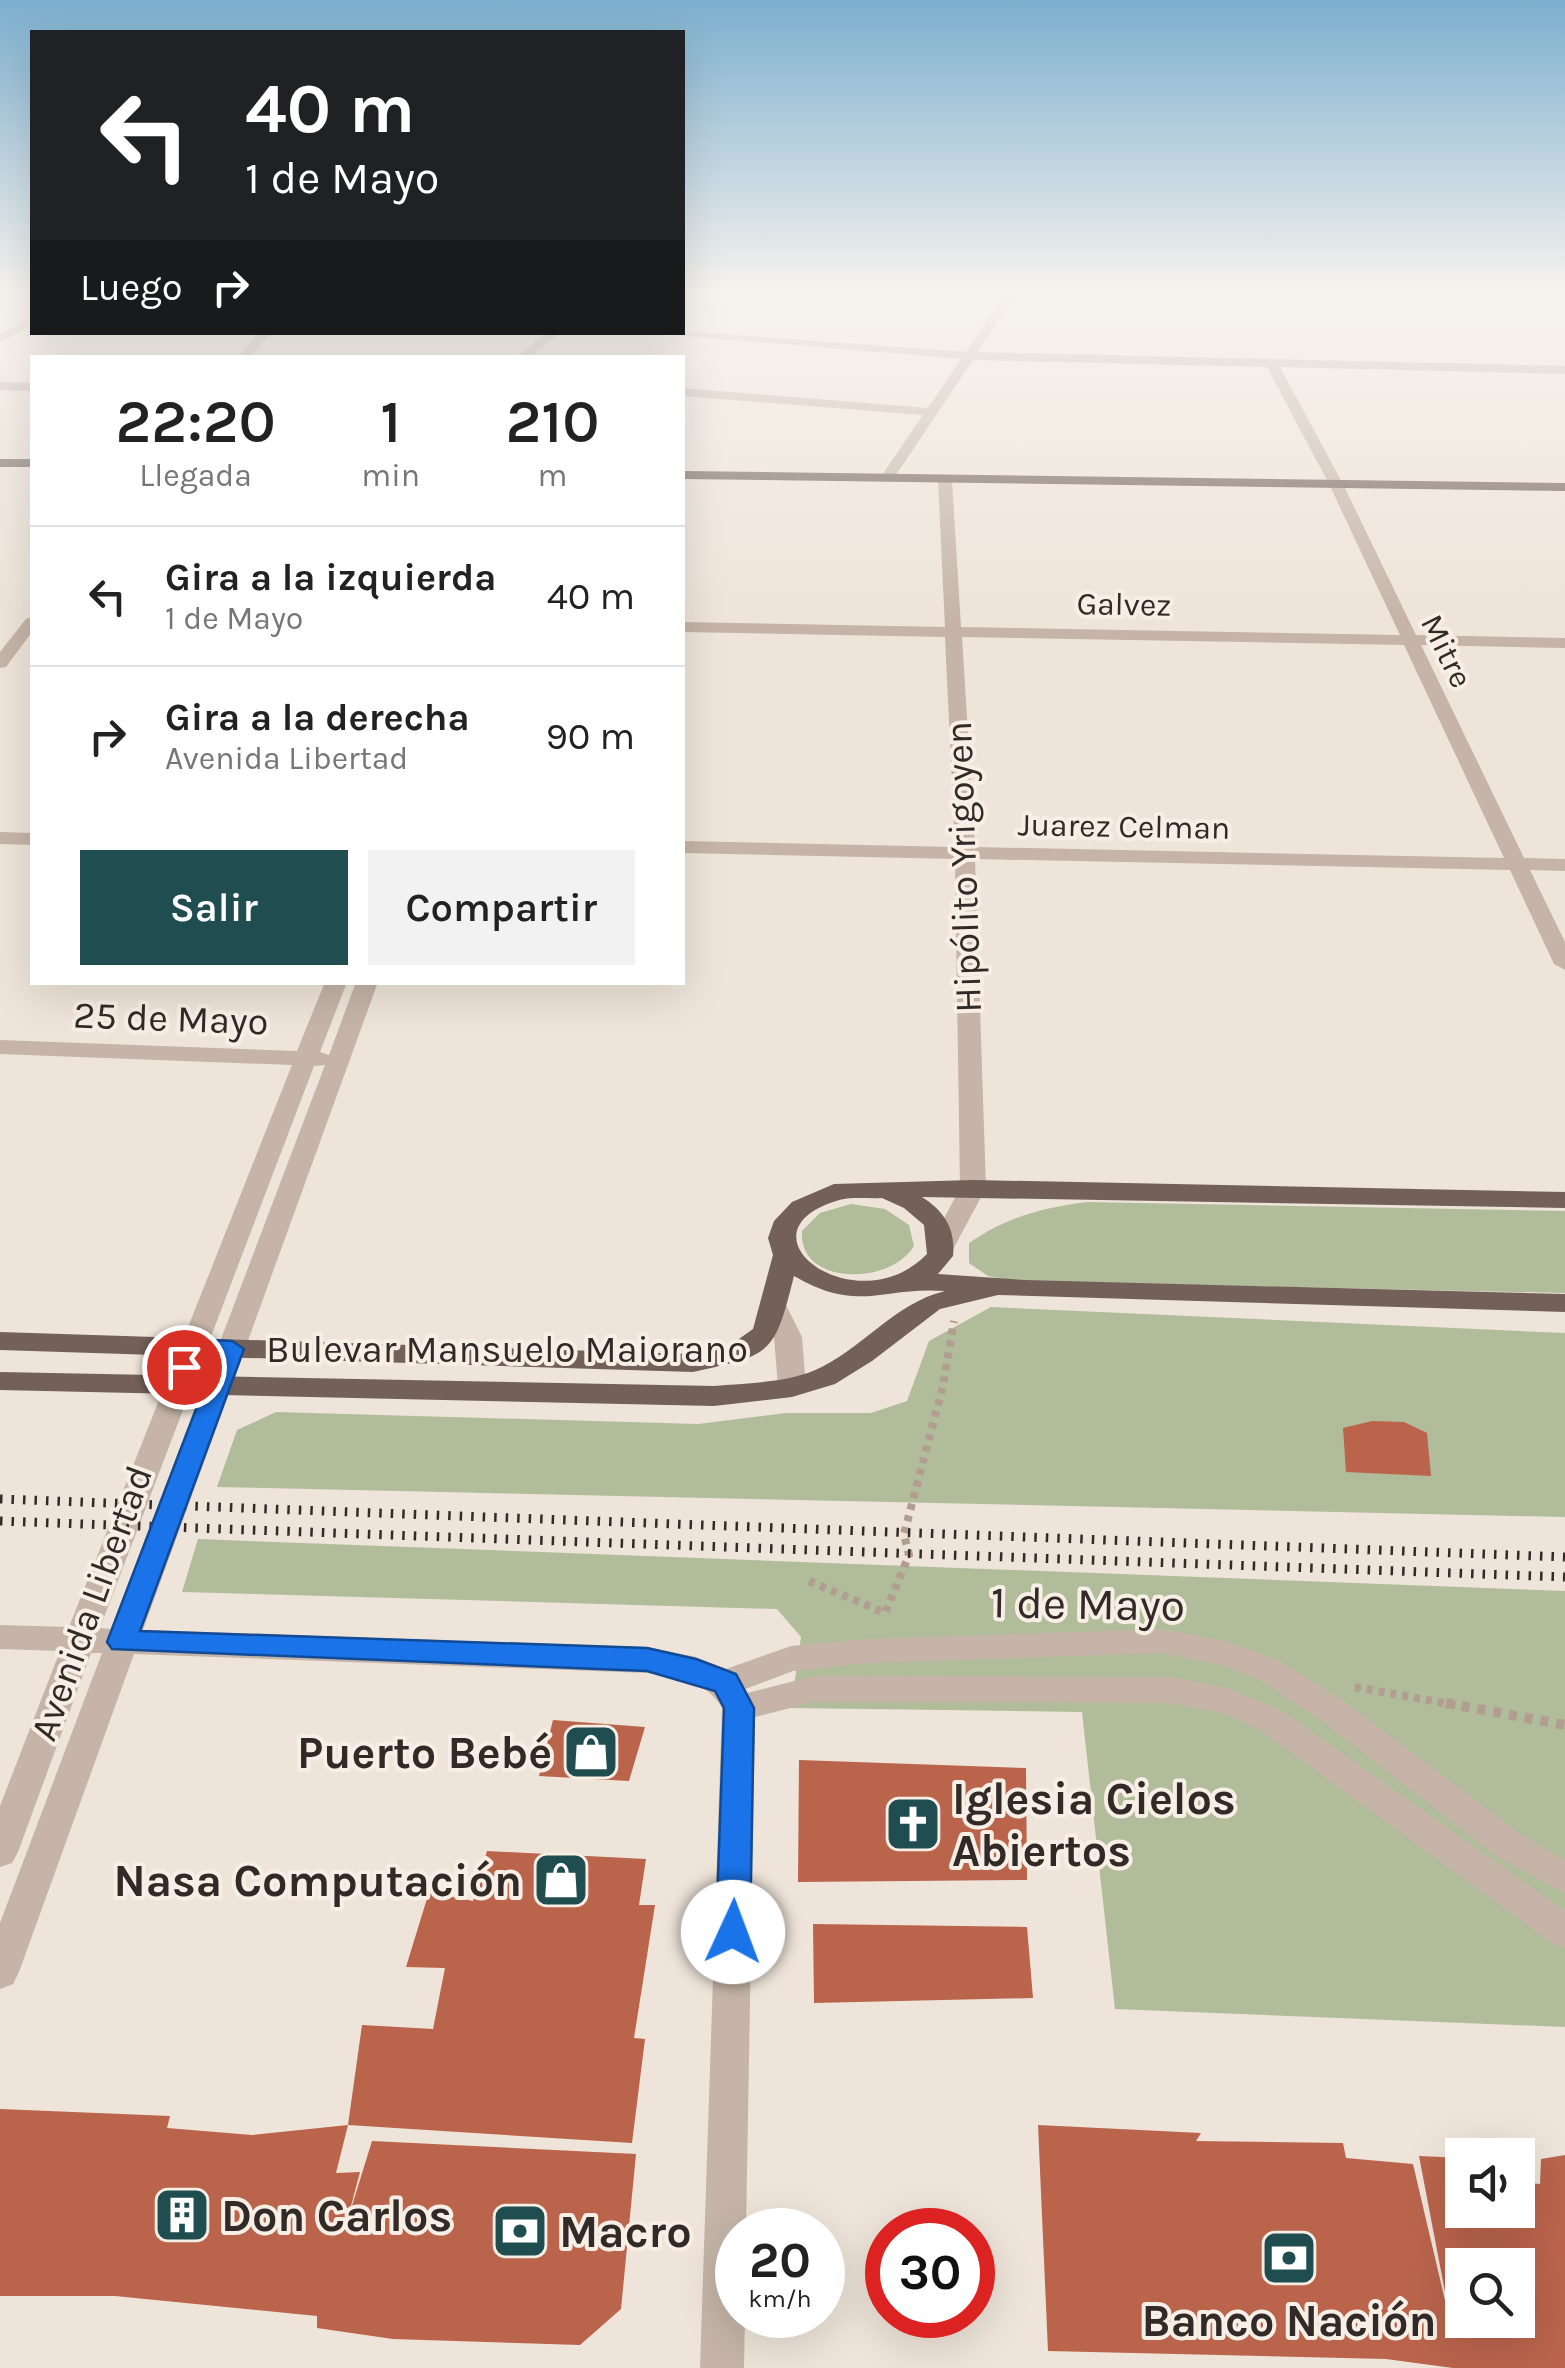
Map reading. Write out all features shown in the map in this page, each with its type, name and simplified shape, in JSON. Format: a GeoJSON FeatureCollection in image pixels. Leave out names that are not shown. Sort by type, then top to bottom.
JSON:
{"type":"FeatureCollection","features":[{"type":"Feature","properties":{"kind":"main road"},"geometry":{"type":"LineString","coordinates":[[0,463],[30,463]]}},
{"type":"Feature","properties":{"kind":"main road"},"geometry":{"type":"LineString","coordinates":[[685,475],[1565,487]]}},
{"type":"Feature","properties":{"kind":"main road","name":"Bulevar Mansuelo Maiorano"},"geometry":{"type":"LineString","coordinates":[[0,1341],[693,1363],[738,1353],[766,1333],[786,1255],[782,1238],[787,1221],[801,1207],[834,1192],[973,1188],[1565,1200]]}},
{"type":"Feature","properties":{"kind":"main road","name":"Bulevar Mansuelo Maiorano"},"geometry":{"type":"LineString","coordinates":[[873,1191],[917,1204],[938,1224],[942,1247]]}},
{"type":"Feature","properties":{"kind":"main road"},"geometry":{"type":"LineString","coordinates":[[786,1255],[800,1270],[834,1286],[876,1290],[907,1282],[933,1266],[942,1247]]}},
{"type":"Feature","properties":{"kind":"main road"},"geometry":{"type":"LineString","coordinates":[[907,1282],[993,1288],[1565,1302]]}},
{"type":"Feature","properties":{"kind":"main road"},"geometry":{"type":"LineString","coordinates":[[881,1339],[907,1282]]}},
{"type":"Feature","properties":{"kind":"main road","name":"Bulevar Mansuelo Maiorano"},"geometry":{"type":"LineString","coordinates":[[0,1381],[714,1396],[792,1387],[825,1376],[862,1356],[932,1303],[993,1288]]}},
{"type":"Feature","properties":{"kind":"street"},"geometry":{"type":"LineString","coordinates":[[777,400],[934,412]]}},
{"type":"Feature","properties":{"kind":"street"},"geometry":{"type":"LineString","coordinates":[[887,478],[942,400]]}},
{"type":"Feature","properties":{"kind":"street","name":"Mitre"},"geometry":{"type":"LineString","coordinates":[[1292,400],[1336,484],[1407,640],[1565,964]]}},
{"type":"Feature","properties":{"kind":"street","name":"Hipólito Yrigoyen"},"geometry":{"type":"LineString","coordinates":[[942,1247],[973,1188],[965,853],[945,480]]}},
{"type":"Feature","properties":{"kind":"street"},"geometry":{"type":"LineString","coordinates":[[0,624],[30,624]]}},
{"type":"Feature","properties":{"kind":"street"},"geometry":{"type":"LineString","coordinates":[[0,663],[30,626]]}},
{"type":"Feature","properties":{"kind":"street","name":"Galvez"},"geometry":{"type":"LineString","coordinates":[[685,627],[1565,644]]}},
{"type":"Feature","properties":{"kind":"street"},"geometry":{"type":"LineString","coordinates":[[0,838],[30,838]]}},
{"type":"Feature","properties":{"kind":"street","name":"Juarez Celman"},"geometry":{"type":"LineString","coordinates":[[685,847],[1565,865]]}},
{"type":"Feature","properties":{"kind":"street","name":"Avenida Libertad"},"geometry":{"type":"LineString","coordinates":[[0,1852],[191,1347],[335,985]]}},
{"type":"Feature","properties":{"kind":"street","name":"Avenida Libertad"},"geometry":{"type":"LineString","coordinates":[[0,1972],[366,985]]}},
{"type":"Feature","properties":{"kind":"street","name":"25 de Mayo"},"geometry":{"type":"LineString","coordinates":[[0,1046],[339,1060]]}},
{"type":"Feature","properties":{"kind":"street"},"geometry":{"type":"LineString","coordinates":[[774,1305],[788,1337],[792,1387]]}},
{"type":"Feature","properties":{"kind":"street"},"geometry":{"type":"LineString","coordinates":[[0,1637],[647,1660],[720,1687],[1172,1690],[1227,1701],[1271,1720],[1565,1932]]}},
{"type":"Feature","properties":{"kind":"street","name":"1 de Mayo"},"geometry":{"type":"LineString","coordinates":[[720,1687],[791,1659],[869,1651],[1163,1641],[1225,1653],[1270,1670],[1334,1711],[1510,1846],[1565,1878]]}},
{"type":"Feature","properties":{"kind":"street"},"geometry":{"type":"LineString","coordinates":[[720,1687],[722,2368]]}},
{"type":"Feature","properties":{"kind":"path"},"geometry":{"type":"LineString","coordinates":[[809,1581],[884,1613],[909,1555],[904,1534],[944,1386],[953,1321],[993,1288]]}},
{"type":"Feature","properties":{"kind":"path"},"geometry":{"type":"LineString","coordinates":[[1342,1685],[1565,1726]]}},
{"type":"Feature","properties":{"kind":"green space"},"geometry":{"type":"Polygon","coordinates":[[[1087,1202],[1565,1211],[1565,1293],[1013,1281],[988,1276],[969,1263],[969,1243],[997,1226],[1040,1211],[1087,1202]]]}},
{"type":"Feature","properties":{"kind":"green space"},"geometry":{"type":"Polygon","coordinates":[[[851,1204],[885,1209],[909,1225],[914,1246],[902,1259],[867,1273],[848,1274],[814,1262],[805,1249],[802,1231],[820,1213],[851,1204]]]}},
{"type":"Feature","properties":{"kind":"green space"},"geometry":{"type":"Polygon","coordinates":[[[991,1307],[1565,1333],[1565,1517],[217,1487],[237,1430],[276,1412],[698,1424],[786,1413],[871,1413],[907,1401],[929,1341],[991,1307]]]}},
{"type":"Feature","properties":{"kind":"green space"},"geometry":{"type":"Polygon","coordinates":[[[198,1539],[1565,1591],[1565,2027],[1115,2009],[1082,1712],[791,1708],[801,1637],[777,1609],[182,1592],[198,1539]]]}},
{"type":"Feature","properties":{"kind":"building"},"geometry":{"type":"Polygon","coordinates":[[[1372,1421],[1404,1422],[1427,1433],[1431,1476],[1346,1472],[1343,1428],[1372,1421]]]}},
{"type":"Feature","properties":{"kind":"building","name":"Puerto Bebé"},"geometry":{"type":"Polygon","coordinates":[[[553,1720],[645,1727],[629,1781],[539,1776],[553,1720]]]}},
{"type":"Feature","properties":{"kind":"building","name":"Iglesia Cielos Abiertos"},"geometry":{"type":"Polygon","coordinates":[[[799,1760],[1026,1768],[1027,1880],[798,1882],[799,1760]]]}},
{"type":"Feature","properties":{"kind":"building"},"geometry":{"type":"Polygon","coordinates":[[[487,1851],[646,1859],[639,1905],[655,1905],[634,2038],[645,2039],[632,2143],[348,2125],[362,2025],[433,2029],[445,1968],[406,1967],[429,1892],[473,1901],[487,1851]]]}},
{"type":"Feature","properties":{"kind":"building"},"geometry":{"type":"Polygon","coordinates":[[[813,1924],[1027,1927],[1033,1998],[814,2003],[813,1924]]]}},
{"type":"Feature","properties":{"kind":"building"},"geometry":{"type":"Polygon","coordinates":[[[0,2109],[170,2116],[167,2128],[252,2135],[348,2125],[336,2173],[360,2172],[346,2225],[372,2141],[636,2154],[621,2309],[580,2345],[393,2339],[317,2328],[317,2316],[115,2296],[0,2296],[0,2109]]]}},
{"type":"Feature","properties":{"kind":"building"},"geometry":{"type":"Polygon","coordinates":[[[1038,2125],[1201,2133],[1196,2141],[1343,2143],[1346,2158],[1413,2164],[1445,2301],[1445,2338],[1454,2339],[1535,2338],[1535,2248],[1445,2248],[1445,2292],[1419,2156],[1445,2157],[1445,2228],[1535,2228],[1535,2184],[1540,2184],[1541,2159],[1565,2155],[1565,2368],[1453,2368],[1386,2359],[1048,2351],[1038,2125]]]}},
{"type":"Feature","properties":{"kind":"railway"},"geometry":{"type":"LineString","coordinates":[[0,1499],[1565,1557]]}},
{"type":"Feature","properties":{"kind":"railway"},"geometry":{"type":"LineString","coordinates":[[0,1521],[1565,1577]]}},
{"type":"Feature","properties":{"kind":"place","name":"Puerto Bebé"},"geometry":{"type":"Point","coordinates":[591,1752]}},
{"type":"Feature","properties":{"kind":"place","name":"Iglesia Cielos Abiertos"},"geometry":{"type":"Point","coordinates":[913,1824]}},
{"type":"Feature","properties":{"kind":"place","name":"Nasa Computación"},"geometry":{"type":"Point","coordinates":[561,1880]}},
{"type":"Feature","properties":{"kind":"place","name":"Don Carlos"},"geometry":{"type":"Point","coordinates":[182,2215]}},
{"type":"Feature","properties":{"kind":"place","name":"Macro"},"geometry":{"type":"Point","coordinates":[520,2231]}},
{"type":"Feature","properties":{"kind":"place","name":"Banco Nación"},"geometry":{"type":"Point","coordinates":[1289,2258]}},
{"type":"Feature","properties":{"kind":"route"},"geometry":{"type":"LineString","coordinates":[[184,1367],[191,1347],[232,1349],[122,1642],[647,1660],[696,1670],[726,1682],[739,1708],[733,1932]]}}]}
